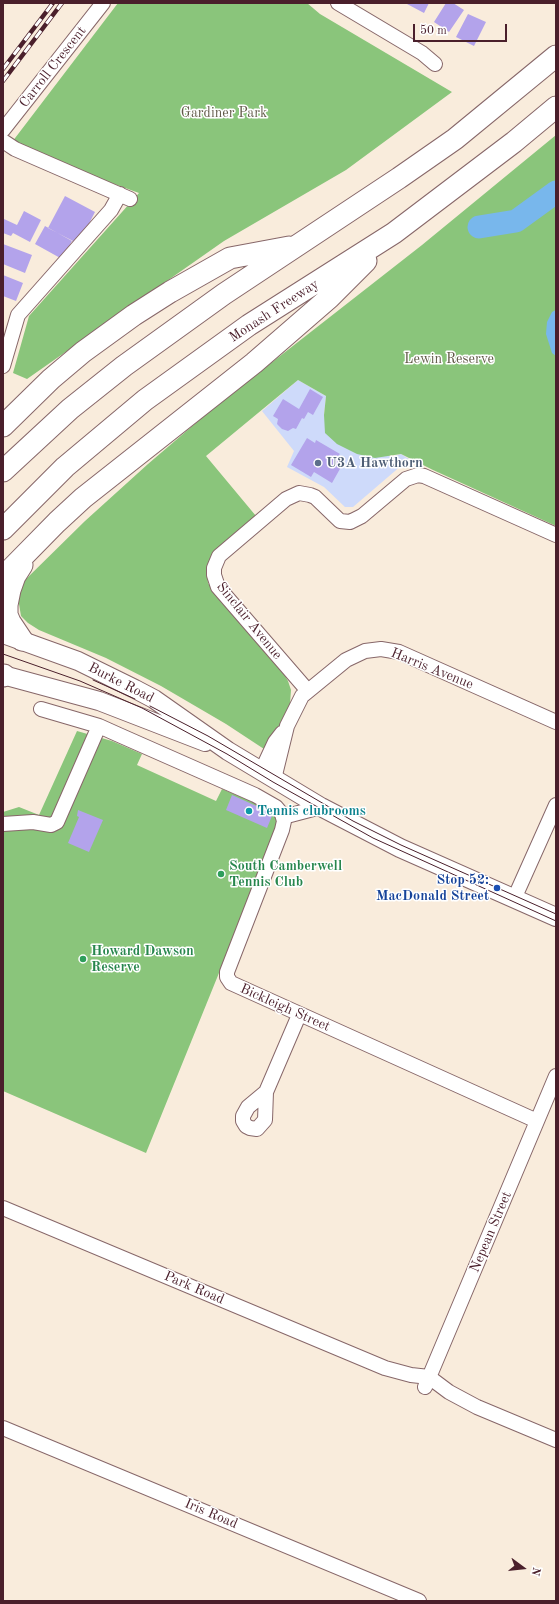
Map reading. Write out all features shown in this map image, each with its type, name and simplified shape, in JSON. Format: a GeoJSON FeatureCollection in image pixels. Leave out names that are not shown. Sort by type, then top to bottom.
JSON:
{"type":"FeatureCollection","features":[{"type":"Feature","properties":{"kind":"highway"},"geometry":{"type":"LineString","coordinates":[[3,471],[70,409],[124,366],[218,299],[455,139],[556,56]]}},
{"type":"Feature","properties":{"kind":"highway","name":"Monash Freeway"},"geometry":{"type":"LineString","coordinates":[[3,529],[65,467],[145,400],[249,325],[394,233],[514,142],[556,107]]}},
{"type":"Feature","properties":{"kind":"highway"},"geometry":{"type":"LineString","coordinates":[[3,577],[32,547],[84,498],[254,363],[329,298],[394,233]]}},
{"type":"Feature","properties":{"kind":"highway"},"geometry":{"type":"LineString","coordinates":[[3,426],[51,380],[84,352],[134,315],[170,292],[230,258],[298,246]]}},
{"type":"Feature","properties":{"kind":"highway"},"geometry":{"type":"LineString","coordinates":[[12,637],[10,622],[7,615],[10,590],[15,576],[32,547]]}},
{"type":"Feature","properties":{"kind":"main road","name":"Burke Road"},"geometry":{"type":"LineString","coordinates":[[12,637],[78,661],[154,699],[228,752],[267,776],[321,807],[400,848],[556,917]]}},
{"type":"Feature","properties":{"kind":"main road","name":"Burke Road"},"geometry":{"type":"LineString","coordinates":[[3,675],[99,702],[228,752]]}},
{"type":"Feature","properties":{"kind":"street","name":"Carroll Crescent"},"geometry":{"type":"LineString","coordinates":[[3,130],[102,3]]}},
{"type":"Feature","properties":{"kind":"street"},"geometry":{"type":"LineString","coordinates":[[344,4],[422,52],[435,64]]}},
{"type":"Feature","properties":{"kind":"street"},"geometry":{"type":"LineString","coordinates":[[3,366],[18,315],[111,210],[125,197],[6,143]]}},
{"type":"Feature","properties":{"kind":"street","name":"Sinclair Avenue"},"geometry":{"type":"LineString","coordinates":[[308,691],[218,587],[214,575],[214,568],[219,556],[286,499],[299,494],[310,495],[315,497],[340,521],[350,522],[362,516],[406,479],[418,475],[424,476],[556,535]]}},
{"type":"Feature","properties":{"kind":"street","name":"Harris Avenue"},"geometry":{"type":"LineString","coordinates":[[267,776],[275,742],[287,726],[298,702],[308,691],[335,668],[355,654],[373,650],[390,650],[417,660],[556,722]]}},
{"type":"Feature","properties":{"kind":"street"},"geometry":{"type":"LineString","coordinates":[[41,710],[99,726],[254,795],[276,807],[283,816],[321,807]]}},
{"type":"Feature","properties":{"kind":"street"},"geometry":{"type":"LineString","coordinates":[[3,824],[33,822],[51,824],[57,822],[99,726]]}},
{"type":"Feature","properties":{"kind":"street"},"geometry":{"type":"LineString","coordinates":[[514,899],[556,805]]}},
{"type":"Feature","properties":{"kind":"street","name":"Bickleigh Street"},"geometry":{"type":"LineString","coordinates":[[283,816],[282,830],[229,966],[227,977],[231,983],[299,1015],[537,1121]]}},
{"type":"Feature","properties":{"kind":"street"},"geometry":{"type":"LineString","coordinates":[[266,1092],[299,1015]]}},
{"type":"Feature","properties":{"kind":"street","name":"Nepean Street"},"geometry":{"type":"LineString","coordinates":[[427,1382],[556,1076]]}},
{"type":"Feature","properties":{"kind":"street","name":"Park Road"},"geometry":{"type":"LineString","coordinates":[[3,1208],[385,1368],[408,1383],[427,1382],[450,1401],[477,1407],[556,1440]]}},
{"type":"Feature","properties":{"kind":"street","name":"Iris Road"},"geometry":{"type":"LineString","coordinates":[[3,1428],[419,1601]]}},
{"type":"Feature","properties":{"kind":"shaded area"},"geometry":{"type":"Polygon","coordinates":[[[298,380],[326,396],[324,415],[391,457],[401,454],[409,459],[353,507],[345,507],[324,487],[287,467],[294,451],[262,411],[298,380]]]}},
{"type":"Feature","properties":{"kind":"green space","name":"Gardiner Park"},"geometry":{"type":"Polygon","coordinates":[[[118,3],[307,3],[320,14],[452,92],[346,170],[224,241],[27,379],[13,373],[29,316],[139,193],[9,146],[118,3]]]}},
{"type":"Feature","properties":{"kind":"green space","name":"Lewin Reserve"},"geometry":{"type":"Polygon","coordinates":[[[556,135],[556,526],[401,454],[375,458],[357,454],[337,444],[325,433],[324,415],[326,396],[298,380],[206,456],[256,516],[212,555],[207,568],[208,583],[219,599],[284,674],[291,690],[290,704],[278,729],[264,749],[226,724],[161,686],[106,658],[39,630],[28,623],[21,616],[18,598],[24,581],[85,521],[148,464],[211,410],[422,245],[556,135]]]}},
{"type":"Feature","properties":{"kind":"green space"},"geometry":{"type":"Polygon","coordinates":[[[77,731],[112,741],[142,754],[137,765],[216,801],[222,789],[272,810],[279,821],[146,1153],[3,1091],[3,812],[19,807],[39,815],[77,731]]]}},
{"type":"Feature","properties":{"kind":"water"},"geometry":{"type":"Polygon","coordinates":[[[556,310],[556,356],[552,353],[546,334],[547,322],[552,312],[556,310]]]}},
{"type":"Feature","properties":{"kind":"building"},"geometry":{"type":"Polygon","coordinates":[[[429,3],[424,13],[407,4],[429,3]]]}},
{"type":"Feature","properties":{"kind":"building"},"geometry":{"type":"Polygon","coordinates":[[[446,3],[453,3],[464,10],[449,32],[434,22],[446,3]]]}},
{"type":"Feature","properties":{"kind":"building"},"geometry":{"type":"Polygon","coordinates":[[[468,14],[486,22],[474,46],[456,37],[468,14]]]}},
{"type":"Feature","properties":{"kind":"building"},"geometry":{"type":"Polygon","coordinates":[[[65,196],[95,212],[77,247],[71,244],[73,241],[48,228],[65,196]]]}},
{"type":"Feature","properties":{"kind":"building"},"geometry":{"type":"Polygon","coordinates":[[[24,211],[41,220],[30,242],[13,233],[11,236],[3,233],[4,219],[17,225],[24,211]]]}},
{"type":"Feature","properties":{"kind":"building"},"geometry":{"type":"Polygon","coordinates":[[[45,226],[72,241],[62,259],[35,244],[45,226]]]}},
{"type":"Feature","properties":{"kind":"building"},"geometry":{"type":"Polygon","coordinates":[[[3,244],[32,255],[25,273],[3,264],[3,244]]]}},
{"type":"Feature","properties":{"kind":"building"},"geometry":{"type":"Polygon","coordinates":[[[3,275],[23,283],[16,301],[3,296],[3,275]]]}},
{"type":"Feature","properties":{"kind":"building"},"geometry":{"type":"Polygon","coordinates":[[[310,389],[323,397],[313,415],[308,412],[304,419],[302,418],[296,429],[293,428],[288,431],[282,429],[277,424],[278,419],[273,416],[283,399],[299,409],[310,389]]]}},
{"type":"Feature","properties":{"kind":"building","name":"U3A Hawthorn"},"geometry":{"type":"Polygon","coordinates":[[[307,438],[315,443],[316,440],[340,454],[338,456],[345,460],[332,483],[314,472],[311,477],[291,465],[307,438]]]}},
{"type":"Feature","properties":{"kind":"building","name":"Tennis clubrooms"},"geometry":{"type":"Polygon","coordinates":[[[232,795],[272,813],[267,828],[226,810],[232,795]]]}},
{"type":"Feature","properties":{"kind":"building"},"geometry":{"type":"Polygon","coordinates":[[[78,810],[103,820],[89,852],[68,843],[79,817],[77,816],[78,810]]]}},
{"type":"Feature","properties":{"kind":"waterway"},"geometry":{"type":"LineString","coordinates":[[479,227],[516,221],[556,192]]}},
{"type":"Feature","properties":{"kind":"tram line"},"geometry":{"type":"LineString","coordinates":[[3,654],[80,681],[142,708],[227,754],[273,782],[373,838],[556,921]]}},
{"type":"Feature","properties":{"kind":"tram line"},"geometry":{"type":"LineString","coordinates":[[93,680],[135,699]]}},
{"type":"Feature","properties":{"kind":"tram line"},"geometry":{"type":"LineString","coordinates":[[150,706],[208,736],[353,821],[401,845],[556,914]]}},
{"type":"Feature","properties":{"kind":"railway"},"geometry":{"type":"LineString","coordinates":[[3,69],[53,3]]}},
{"type":"Feature","properties":{"kind":"railway"},"geometry":{"type":"LineString","coordinates":[[3,81],[62,3]]}},
{"type":"Feature","properties":{"kind":"place","name":"U3A Hawthorn"},"geometry":{"type":"Point","coordinates":[318,463]}},
{"type":"Feature","properties":{"kind":"place","name":"Tennis clubrooms"},"geometry":{"type":"Point","coordinates":[249,811]}},
{"type":"Feature","properties":{"kind":"place","name":"South Camberwell Tennis Club"},"geometry":{"type":"Point","coordinates":[221,874]}},
{"type":"Feature","properties":{"kind":"place","name":"Stop 52: MacDonald Street"},"geometry":{"type":"Point","coordinates":[497,888]}},
{"type":"Feature","properties":{"kind":"place","name":"Howard Dawson Reserve"},"geometry":{"type":"Point","coordinates":[83,959]}}]}
